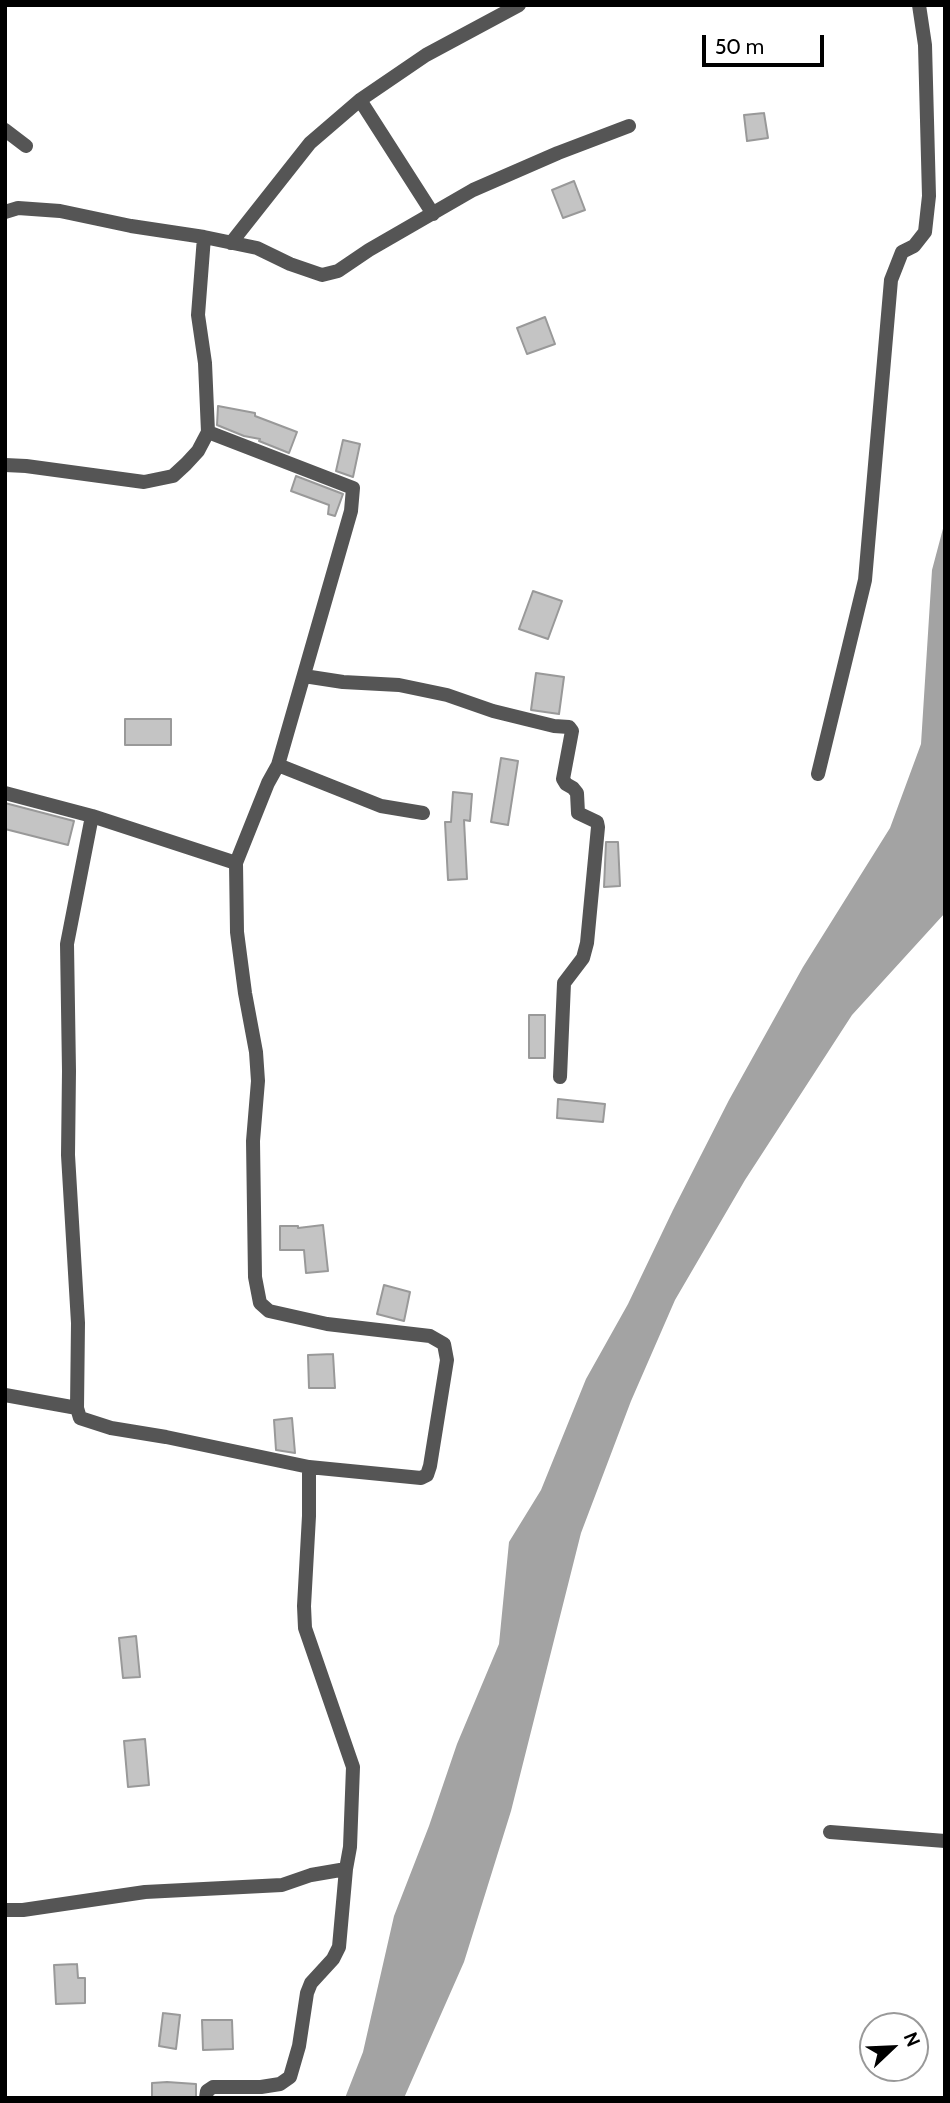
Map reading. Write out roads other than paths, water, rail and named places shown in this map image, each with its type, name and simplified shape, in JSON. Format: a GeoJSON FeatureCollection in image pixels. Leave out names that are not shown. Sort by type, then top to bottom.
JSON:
{"type":"FeatureCollection","features":[{"type":"Feature","properties":{"kind":"street"},"geometry":{"type":"LineString","coordinates":[[231,243],[310,143],[360,100],[426,55],[519,5]]}},
{"type":"Feature","properties":{"kind":"street"},"geometry":{"type":"LineString","coordinates":[[818,774],[865,580],[891,280],[902,252],[914,246],[925,232],[929,196],[925,45],[919,5]]}},
{"type":"Feature","properties":{"kind":"street"},"geometry":{"type":"LineString","coordinates":[[360,100],[432,214]]}},
{"type":"Feature","properties":{"kind":"street"},"geometry":{"type":"LineString","coordinates":[[5,212],[18,208],[60,211],[131,226],[204,237],[257,248],[290,264],[322,275],[338,271],[369,250],[485,185],[629,126]]}},
{"type":"Feature","properties":{"kind":"street"},"geometry":{"type":"LineString","coordinates":[[5,130],[26,146]]}},
{"type":"Feature","properties":{"kind":"street"},"geometry":{"type":"LineString","coordinates":[[5,466],[26,466],[144,482],[173,476],[198,451],[208,432],[205,363],[198,315],[204,237]]}},
{"type":"Feature","properties":{"kind":"street"},"geometry":{"type":"LineString","coordinates":[[92,816],[66,944],[68,1155],[78,1323],[77,1408],[80,1418],[111,1428],[309,1467],[421,1478],[427,1475],[444,1381],[444,1344],[430,1336],[327,1324],[269,1311],[260,1303],[255,1277],[253,1141],[258,1081],[237,932],[236,863],[268,783],[278,765],[351,511],[353,488],[208,432]]}},
{"type":"Feature","properties":{"kind":"street"},"geometry":{"type":"LineString","coordinates":[[304,676],[343,682],[399,685],[447,695],[493,711],[554,726],[569,727],[572,730],[564,779],[577,793],[578,813],[597,822],[598,827],[587,943],[583,958],[564,983],[560,1077]]}},
{"type":"Feature","properties":{"kind":"street"},"geometry":{"type":"LineString","coordinates":[[278,765],[381,806],[423,813]]}},
{"type":"Feature","properties":{"kind":"street"},"geometry":{"type":"LineString","coordinates":[[5,793],[92,816],[236,863]]}},
{"type":"Feature","properties":{"kind":"street"},"geometry":{"type":"LineString","coordinates":[[5,1395],[77,1408]]}},
{"type":"Feature","properties":{"kind":"street"},"geometry":{"type":"LineString","coordinates":[[206,2098],[207,2091],[213,2087],[273,2086],[290,2077],[299,2046],[307,1993],[311,1983],[333,1959],[339,1947],[350,1847],[353,1767],[305,1628],[309,1467]]}},
{"type":"Feature","properties":{"kind":"street"},"geometry":{"type":"LineString","coordinates":[[830,1832],[945,1841]]}},
{"type":"Feature","properties":{"kind":"street"},"geometry":{"type":"LineString","coordinates":[[5,1910],[23,1910],[145,1892],[282,1885],[312,1875],[346,1869]]}}]}
